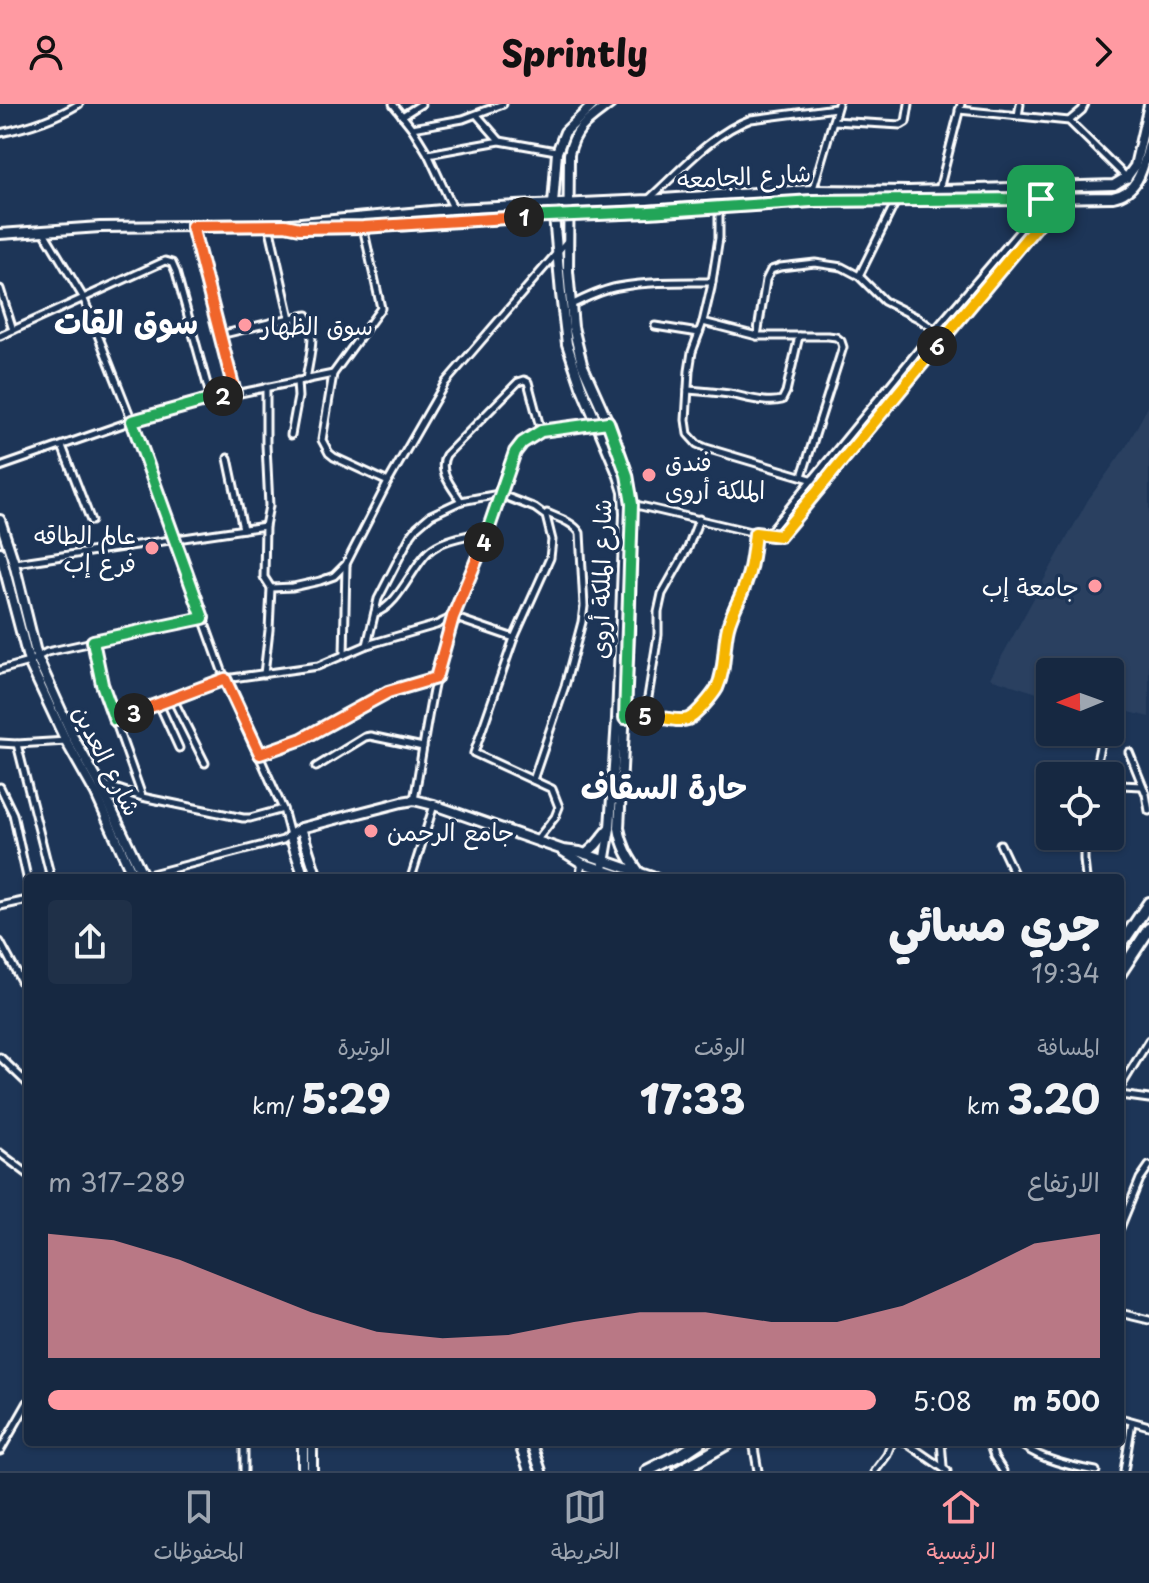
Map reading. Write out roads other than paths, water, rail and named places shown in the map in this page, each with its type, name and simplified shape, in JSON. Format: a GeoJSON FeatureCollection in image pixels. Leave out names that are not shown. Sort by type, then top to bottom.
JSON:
{"type":"FeatureCollection","features":[{"type":"Feature","properties":{"kind":"highway"},"geometry":{"type":"LineString","coordinates":[[1124,942],[1149,903]]}},
{"type":"Feature","properties":{"kind":"highway"},"geometry":{"type":"LineString","coordinates":[[1124,965],[1149,929]]}},
{"type":"Feature","properties":{"kind":"highway"},"geometry":{"type":"LineString","coordinates":[[647,1471],[693,1446]]}},
{"type":"Feature","properties":{"kind":"highway"},"geometry":{"type":"LineString","coordinates":[[679,1471],[723,1446]]}},
{"type":"Feature","properties":{"kind":"street"},"geometry":{"type":"LineString","coordinates":[[0,133],[59,116],[79,104]]}},
{"type":"Feature","properties":{"kind":"street"},"geometry":{"type":"LineString","coordinates":[[393,104],[428,154],[453,209]]}},
{"type":"Feature","properties":{"kind":"street"},"geometry":{"type":"LineString","coordinates":[[402,116],[421,104]]}},
{"type":"Feature","properties":{"kind":"street"},"geometry":{"type":"LineString","coordinates":[[412,128],[477,115],[503,104]]}},
{"type":"Feature","properties":{"kind":"street"},"geometry":{"type":"LineString","coordinates":[[428,154],[500,141],[557,152],[565,132],[594,104]]}},
{"type":"Feature","properties":{"kind":"street","name":"شارع الملكة أروى"},"geometry":{"type":"LineString","coordinates":[[610,104],[581,126],[572,139],[567,241],[573,327],[624,492],[614,828]]}},
{"type":"Feature","properties":{"kind":"street"},"geometry":{"type":"LineString","coordinates":[[833,121],[901,125],[906,122],[909,104]]}},
{"type":"Feature","properties":{"kind":"street"},"geometry":{"type":"LineString","coordinates":[[1018,116],[1020,104]]}},
{"type":"Feature","properties":{"kind":"street"},"geometry":{"type":"LineString","coordinates":[[1069,121],[1085,104]]}},
{"type":"Feature","properties":{"kind":"street"},"geometry":{"type":"LineString","coordinates":[[1127,177],[1135,166],[1149,105]]}},
{"type":"Feature","properties":{"kind":"street"},"geometry":{"type":"LineString","coordinates":[[648,200],[716,137],[739,123],[837,106],[812,190],[812,201]]}},
{"type":"Feature","properties":{"kind":"street"},"geometry":{"type":"LineString","coordinates":[[939,190],[960,107],[1069,121],[1127,177],[1133,187]]}},
{"type":"Feature","properties":{"kind":"street"},"geometry":{"type":"LineString","coordinates":[[477,115],[500,141]]}},
{"type":"Feature","properties":{"kind":"street"},"geometry":{"type":"LineString","coordinates":[[1133,187],[1149,145]]}},
{"type":"Feature","properties":{"kind":"street","name":"شارع الملكة أروى"},"geometry":{"type":"LineString","coordinates":[[557,152],[553,204],[567,344],[581,386],[603,423],[627,475],[632,504],[625,718],[614,828],[604,865]]}},
{"type":"Feature","properties":{"kind":"street","name":"شارع الجامعه"},"geometry":{"type":"LineString","coordinates":[[0,234],[100,227],[285,225],[453,209],[812,190],[1114,185],[1127,177]]}},
{"type":"Feature","properties":{"kind":"street","name":"شارع الجامعه"},"geometry":{"type":"LineString","coordinates":[[285,225],[300,228],[363,227],[812,201],[1113,197],[1124,195],[1133,187]]}},
{"type":"Feature","properties":{"kind":"street"},"geometry":{"type":"LineString","coordinates":[[632,504],[780,536],[1060,198]]}},
{"type":"Feature","properties":{"kind":"street"},"geometry":{"type":"LineString","coordinates":[[767,535],[1024,226],[1041,199]]}},
{"type":"Feature","properties":{"kind":"street"},"geometry":{"type":"LineString","coordinates":[[859,276],[896,200]]}},
{"type":"Feature","properties":{"kind":"street"},"geometry":{"type":"LineString","coordinates":[[719,207],[719,238],[712,282],[692,352],[686,420],[688,434],[706,448],[824,483]]}},
{"type":"Feature","properties":{"kind":"street"},"geometry":{"type":"LineString","coordinates":[[269,225],[290,318]]}},
{"type":"Feature","properties":{"kind":"street"},"geometry":{"type":"LineString","coordinates":[[192,226],[235,393]]}},
{"type":"Feature","properties":{"kind":"street"},"geometry":{"type":"LineString","coordinates":[[363,227],[381,308],[333,374],[322,440],[334,457],[388,482]]}},
{"type":"Feature","properties":{"kind":"street"},"geometry":{"type":"LineString","coordinates":[[44,232],[83,297],[132,421],[225,679],[283,809],[303,874]]}},
{"type":"Feature","properties":{"kind":"street"},"geometry":{"type":"LineString","coordinates":[[271,588],[320,581],[334,576],[346,564],[388,482],[445,383],[567,241]]}},
{"type":"Feature","properties":{"kind":"street"},"geometry":{"type":"LineString","coordinates":[[0,336],[165,261],[172,263],[211,399]]}},
{"type":"Feature","properties":{"kind":"street"},"geometry":{"type":"LineString","coordinates":[[757,336],[766,280],[771,270],[804,264],[829,264],[859,276],[884,301],[946,336]]}},
{"type":"Feature","properties":{"kind":"street"},"geometry":{"type":"LineString","coordinates":[[571,305],[616,287],[712,282]]}},
{"type":"Feature","properties":{"kind":"street"},"geometry":{"type":"LineString","coordinates":[[0,289],[13,330]]}},
{"type":"Feature","properties":{"kind":"street"},"geometry":{"type":"LineString","coordinates":[[220,335],[307,315],[312,337],[306,380]]}},
{"type":"Feature","properties":{"kind":"street"},"geometry":{"type":"LineString","coordinates":[[703,322],[757,336],[836,337],[841,341],[843,347],[802,476]]}},
{"type":"Feature","properties":{"kind":"street"},"geometry":{"type":"LineString","coordinates":[[655,326],[699,333]]}},
{"type":"Feature","properties":{"kind":"street"},"geometry":{"type":"LineString","coordinates":[[688,390],[782,400],[799,336]]}},
{"type":"Feature","properties":{"kind":"street"},"geometry":{"type":"LineString","coordinates":[[0,467],[132,421],[235,393],[333,374]]}},
{"type":"Feature","properties":{"kind":"street"},"geometry":{"type":"LineString","coordinates":[[291,435],[298,397],[297,381]]}},
{"type":"Feature","properties":{"kind":"street"},"geometry":{"type":"LineString","coordinates":[[461,501],[442,470],[442,461],[518,382],[528,382],[541,431]]}},
{"type":"Feature","properties":{"kind":"street"},"geometry":{"type":"LineString","coordinates":[[264,674],[271,588],[264,577],[265,526],[269,506],[266,387]]}},
{"type":"Feature","properties":{"kind":"street"},"geometry":{"type":"LineString","coordinates":[[414,800],[436,678],[453,617],[488,531],[515,452],[522,443],[541,431],[603,423]]}},
{"type":"Feature","properties":{"kind":"street"},"geometry":{"type":"LineString","coordinates":[[62,446],[91,521]]}},
{"type":"Feature","properties":{"kind":"street"},"geometry":{"type":"LineString","coordinates":[[228,458],[243,529]]}},
{"type":"Feature","properties":{"kind":"street"},"geometry":{"type":"LineString","coordinates":[[367,645],[378,599],[411,535],[431,515],[461,501],[499,494],[577,528],[580,533],[584,606],[582,622],[533,780]]}},
{"type":"Feature","properties":{"kind":"street"},"geometry":{"type":"LineString","coordinates":[[536,841],[555,817],[559,805],[552,789],[474,753],[514,638],[552,550],[543,512]]}},
{"type":"Feature","properties":{"kind":"street"},"geometry":{"type":"LineString","coordinates":[[645,716],[662,594],[688,548],[699,519]]}},
{"type":"Feature","properties":{"kind":"street","name":"شارع العدين"},"geometry":{"type":"LineString","coordinates":[[0,520],[14,563],[33,659]]}},
{"type":"Feature","properties":{"kind":"street"},"geometry":{"type":"LineString","coordinates":[[14,563],[265,526]]}},
{"type":"Feature","properties":{"kind":"street"},"geometry":{"type":"LineString","coordinates":[[374,614],[386,609],[428,552],[450,540],[488,531]]}},
{"type":"Feature","properties":{"kind":"street"},"geometry":{"type":"LineString","coordinates":[[625,718],[656,715],[688,719],[716,690],[734,606],[748,579],[755,533]]}},
{"type":"Feature","properties":{"kind":"street","name":"شارع العدين"},"geometry":{"type":"LineString","coordinates":[[1,557],[33,659],[69,739],[138,874]]}},
{"type":"Feature","properties":{"kind":"street"},"geometry":{"type":"LineString","coordinates":[[344,655],[346,564]]}},
{"type":"Feature","properties":{"kind":"street"},"geometry":{"type":"LineString","coordinates":[[115,720],[225,679],[318,666],[367,645],[453,617],[514,638]]}},
{"type":"Feature","properties":{"kind":"street"},"geometry":{"type":"LineString","coordinates":[[0,670],[47,652],[203,618]]}},
{"type":"Feature","properties":{"kind":"street"},"geometry":{"type":"LineString","coordinates":[[93,641],[102,684],[142,797]]}},
{"type":"Feature","properties":{"kind":"street"},"geometry":{"type":"LineString","coordinates":[[260,754],[302,739],[388,692],[436,678]]}},
{"type":"Feature","properties":{"kind":"street"},"geometry":{"type":"LineString","coordinates":[[173,699],[205,763]]}},
{"type":"Feature","properties":{"kind":"street"},"geometry":{"type":"LineString","coordinates":[[159,704],[179,748]]}},
{"type":"Feature","properties":{"kind":"street"},"geometry":{"type":"LineString","coordinates":[[316,767],[370,736],[423,747]]}},
{"type":"Feature","properties":{"kind":"street"},"geometry":{"type":"LineString","coordinates":[[0,743],[69,739]]}},
{"type":"Feature","properties":{"kind":"street","name":"شارع العدين"},"geometry":{"type":"LineString","coordinates":[[69,739],[99,783],[138,874]]}},
{"type":"Feature","properties":{"kind":"street"},"geometry":{"type":"LineString","coordinates":[[17,744],[50,874]]}},
{"type":"Feature","properties":{"kind":"street"},"geometry":{"type":"LineString","coordinates":[[1129,752],[1146,794],[1149,811]]}},
{"type":"Feature","properties":{"kind":"street"},"geometry":{"type":"LineString","coordinates":[[99,783],[142,797],[243,818],[283,809]]}},
{"type":"Feature","properties":{"kind":"street"},"geometry":{"type":"LineString","coordinates":[[1124,785],[1142,786]]}},
{"type":"Feature","properties":{"kind":"street"},"geometry":{"type":"LineString","coordinates":[[0,787],[13,814],[26,874]]}},
{"type":"Feature","properties":{"kind":"street"},"geometry":{"type":"LineString","coordinates":[[155,874],[283,840],[301,828],[414,800],[604,865],[644,874]]}},
{"type":"Feature","properties":{"kind":"street"},"geometry":{"type":"LineString","coordinates":[[412,874],[434,805]]}},
{"type":"Feature","properties":{"kind":"street"},"geometry":{"type":"LineString","coordinates":[[286,817],[301,828],[316,874]]}},
{"type":"Feature","properties":{"kind":"street"},"geometry":{"type":"LineString","coordinates":[[580,874],[584,858],[614,828],[639,872]]}},
{"type":"Feature","properties":{"kind":"street"},"geometry":{"type":"LineString","coordinates":[[1000,844],[1014,874]]}},
{"type":"Feature","properties":{"kind":"street"},"geometry":{"type":"LineString","coordinates":[[1084,850],[1086,874]]}},
{"type":"Feature","properties":{"kind":"street"},"geometry":{"type":"LineString","coordinates":[[604,865],[620,874]]}},
{"type":"Feature","properties":{"kind":"street"},"geometry":{"type":"LineString","coordinates":[[0,906],[24,901]]}},
{"type":"Feature","properties":{"kind":"street"},"geometry":{"type":"LineString","coordinates":[[0,942],[24,987]]}},
{"type":"Feature","properties":{"kind":"street"},"geometry":{"type":"LineString","coordinates":[[1124,952],[1130,957]]}},
{"type":"Feature","properties":{"kind":"street"},"geometry":{"type":"LineString","coordinates":[[1124,1081],[1149,1040]]}},
{"type":"Feature","properties":{"kind":"street"},"geometry":{"type":"LineString","coordinates":[[0,1057],[24,1080]]}},
{"type":"Feature","properties":{"kind":"street"},"geometry":{"type":"LineString","coordinates":[[1124,1096],[1149,1099]]}},
{"type":"Feature","properties":{"kind":"street"},"geometry":{"type":"LineString","coordinates":[[0,1153],[24,1171]]}},
{"type":"Feature","properties":{"kind":"street"},"geometry":{"type":"LineString","coordinates":[[1124,1218],[1140,1179],[1149,1166]]}},
{"type":"Feature","properties":{"kind":"street"},"geometry":{"type":"LineString","coordinates":[[1124,1314],[1149,1320]]}},
{"type":"Feature","properties":{"kind":"street"},"geometry":{"type":"LineString","coordinates":[[0,1451],[24,1409]]}},
{"type":"Feature","properties":{"kind":"street"},"geometry":{"type":"LineString","coordinates":[[1124,1419],[1149,1426]]}},
{"type":"Feature","properties":{"kind":"street"},"geometry":{"type":"LineString","coordinates":[[1124,1471],[1132,1422]]}},
{"type":"Feature","properties":{"kind":"street"},"geometry":{"type":"LineString","coordinates":[[244,1446],[244,1471]]}},
{"type":"Feature","properties":{"kind":"street"},"geometry":{"type":"LineString","coordinates":[[303,1446],[303,1471]]}},
{"type":"Feature","properties":{"kind":"street"},"geometry":{"type":"LineString","coordinates":[[312,1446],[312,1471]]}},
{"type":"Feature","properties":{"kind":"street"},"geometry":{"type":"LineString","coordinates":[[520,1446],[529,1471]]}},
{"type":"Feature","properties":{"kind":"street"},"geometry":{"type":"LineString","coordinates":[[532,1446],[541,1471]]}},
{"type":"Feature","properties":{"kind":"street"},"geometry":{"type":"LineString","coordinates":[[754,1446],[758,1471]]}},
{"type":"Feature","properties":{"kind":"street"},"geometry":{"type":"LineString","coordinates":[[875,1471],[890,1446]]}},
{"type":"Feature","properties":{"kind":"street"},"geometry":{"type":"LineString","coordinates":[[911,1446],[945,1469]]}},
{"type":"Feature","properties":{"kind":"street"},"geometry":{"type":"LineString","coordinates":[[942,1446],[945,1469]]}},
{"type":"Feature","properties":{"kind":"street"},"geometry":{"type":"LineString","coordinates":[[990,1446],[1003,1471]]}},
{"type":"Feature","properties":{"kind":"street"},"geometry":{"type":"LineString","coordinates":[[1025,1446],[1073,1467],[1096,1471]]}},
{"type":"Feature","properties":{"kind":"place","name":"سوق الظهار"},"geometry":{"type":"Point","coordinates":[245,325]}},
{"type":"Feature","properties":{"kind":"place","name":"فندق الملكة أروى"},"geometry":{"type":"Point","coordinates":[649,475]}},
{"type":"Feature","properties":{"kind":"place","name":"عالم الطاقه فرع إب"},"geometry":{"type":"Point","coordinates":[152,548]}},
{"type":"Feature","properties":{"kind":"place","name":"جامعة إب"},"geometry":{"type":"Point","coordinates":[1095,586]}},
{"type":"Feature","properties":{"kind":"place","name":"جامع الرحمن"},"geometry":{"type":"Point","coordinates":[371,831]}},
{"type":"Feature","properties":{"kind":"district","name":"سوق القات"},"geometry":{"type":"Point","coordinates":[126,321]}},
{"type":"Feature","properties":{"kind":"district","name":"حارة السقاف"},"geometry":{"type":"Point","coordinates":[664,786]}}]}
